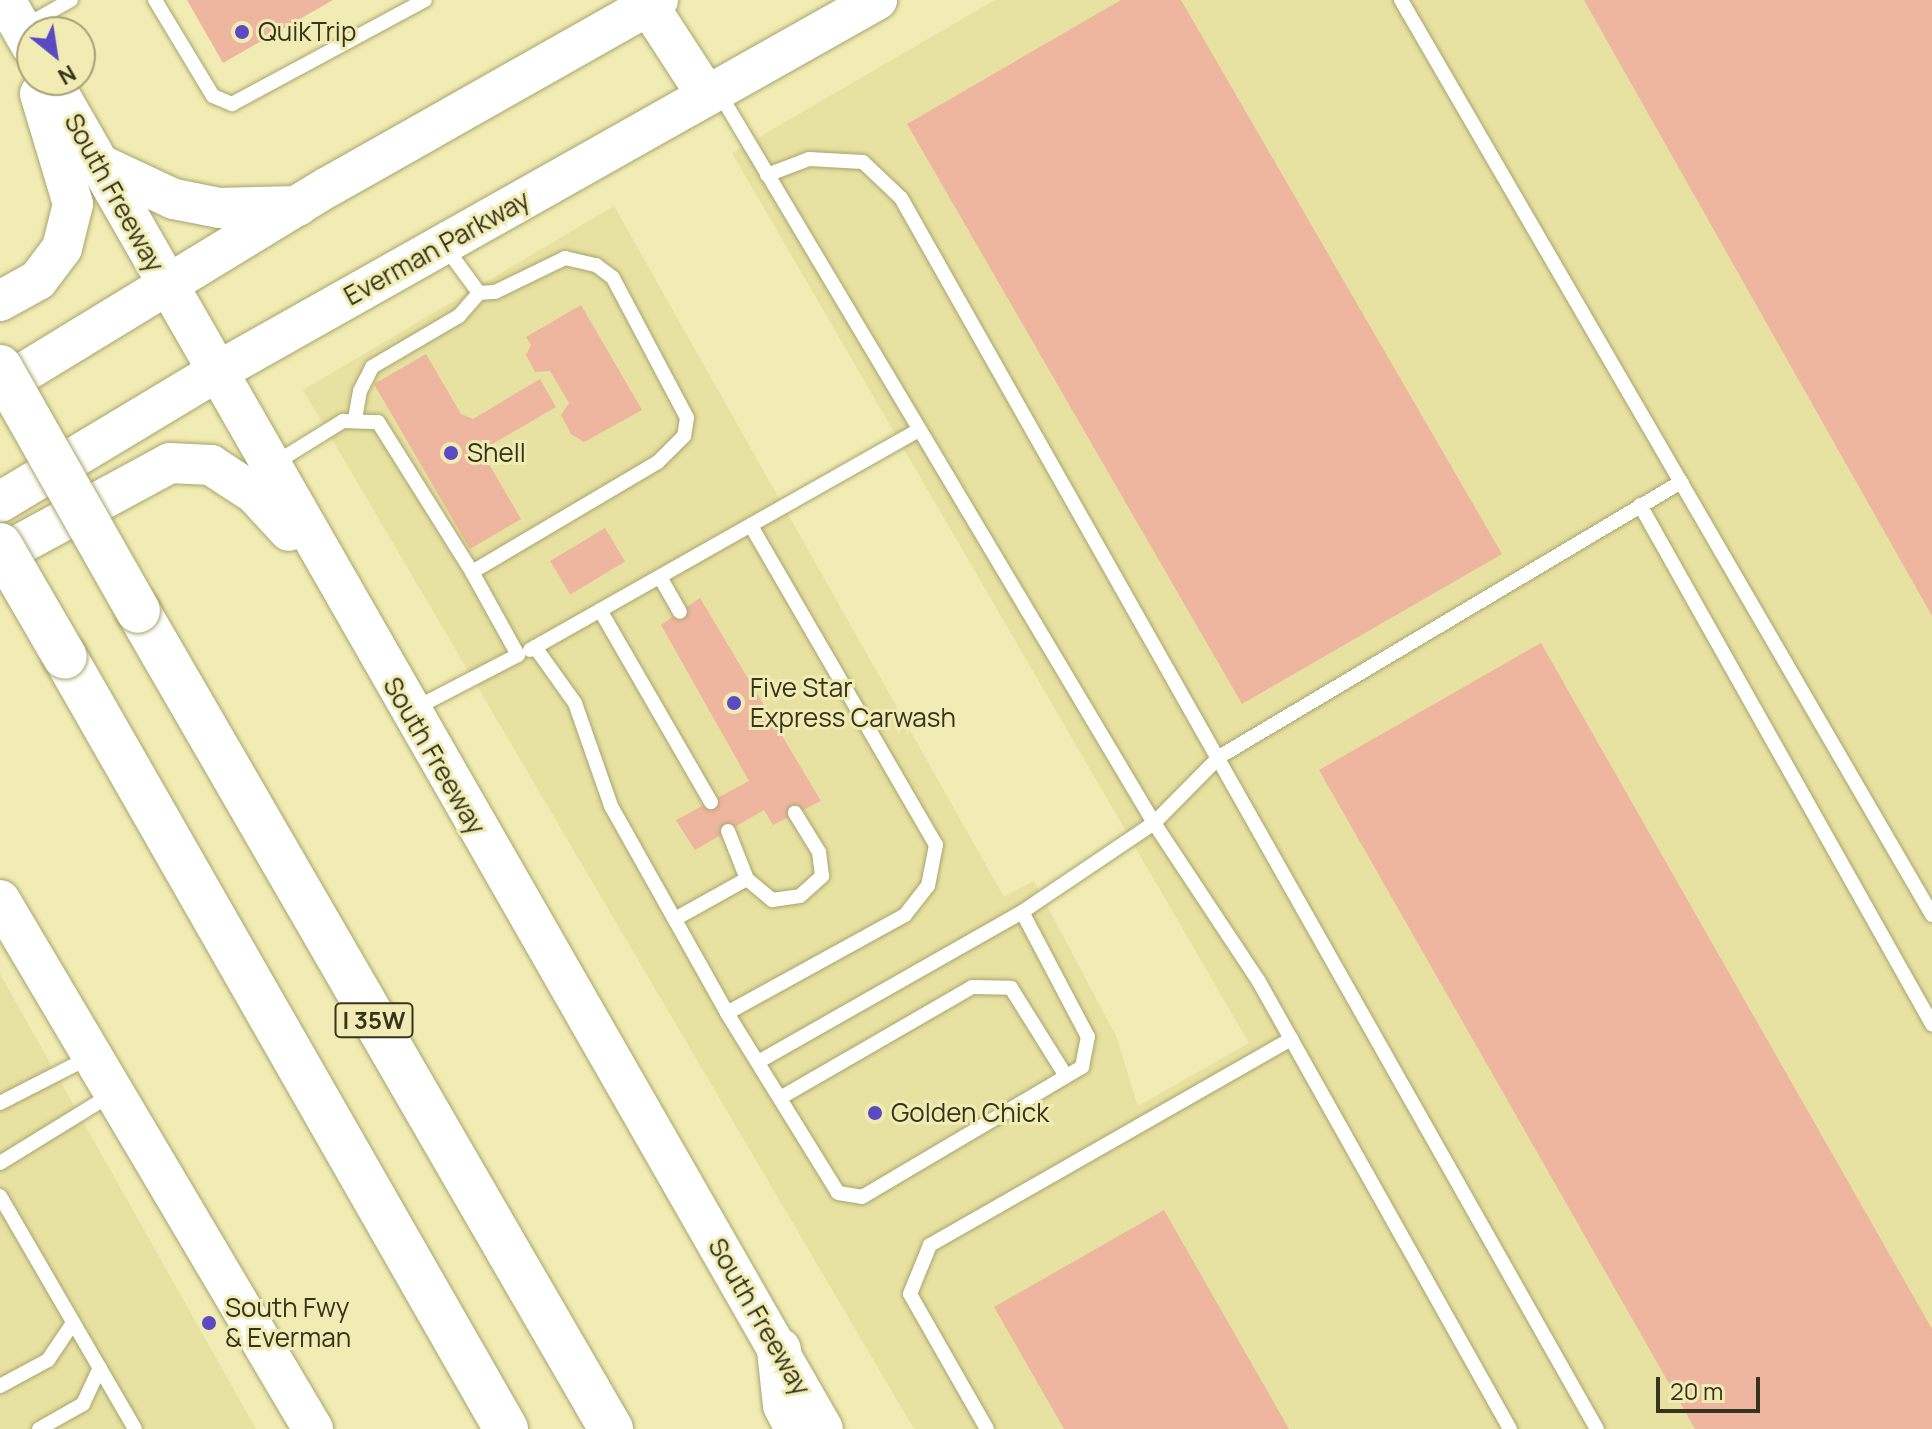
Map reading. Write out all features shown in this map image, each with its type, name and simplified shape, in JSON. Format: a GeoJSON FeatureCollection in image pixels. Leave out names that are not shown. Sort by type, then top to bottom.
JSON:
{"type":"FeatureCollection","features":[{"type":"Feature","properties":{"kind":"highway","name":"I 35W"},"geometry":{"type":"LineString","coordinates":[[0,367],[611,1429]]}},
{"type":"Feature","properties":{"kind":"highway"},"geometry":{"type":"LineString","coordinates":[[0,545],[506,1429]]}},
{"type":"Feature","properties":{"kind":"highway"},"geometry":{"type":"LineString","coordinates":[[779,1350],[785,1405],[797,1429]]}},
{"type":"Feature","properties":{"kind":"main road","name":"Everman Parkway"},"geometry":{"type":"LineString","coordinates":[[0,502],[215,373],[877,0]]}},
{"type":"Feature","properties":{"kind":"main road"},"geometry":{"type":"LineString","coordinates":[[0,387],[298,206],[648,2],[712,93]]}},
{"type":"Feature","properties":{"kind":"main road"},"geometry":{"type":"LineString","coordinates":[[0,301],[38,280],[62,248],[73,204],[42,96]]}},
{"type":"Feature","properties":{"kind":"main road","name":"South Freeway"},"geometry":{"type":"LineString","coordinates":[[60,96],[408,712],[823,1429]]}},
{"type":"Feature","properties":{"kind":"main road"},"geometry":{"type":"LineString","coordinates":[[97,163],[174,199],[220,208],[298,206]]}},
{"type":"Feature","properties":{"kind":"main road"},"geometry":{"type":"LineString","coordinates":[[0,555],[170,463],[211,465],[255,494],[330,575]]}},
{"type":"Feature","properties":{"kind":"main road"},"geometry":{"type":"LineString","coordinates":[[0,900],[313,1429]]}},
{"type":"Feature","properties":{"kind":"lane"},"geometry":{"type":"LineString","coordinates":[[49,16],[71,0]]}},
{"type":"Feature","properties":{"kind":"lane"},"geometry":{"type":"LineString","coordinates":[[155,0],[213,96],[232,104],[425,0]]}},
{"type":"Feature","properties":{"kind":"lane"},"geometry":{"type":"LineString","coordinates":[[1401,0],[1932,915]]}},
{"type":"Feature","properties":{"kind":"lane"},"geometry":{"type":"LineString","coordinates":[[712,93],[767,175],[916,432],[1154,823],[1291,1039],[1510,1429]]}},
{"type":"Feature","properties":{"kind":"lane"},"geometry":{"type":"LineString","coordinates":[[767,175],[809,159],[863,162],[901,198],[1597,1429]]}},
{"type":"Feature","properties":{"kind":"lane"},"geometry":{"type":"LineString","coordinates":[[443,244],[463,278],[479,293]]}},
{"type":"Feature","properties":{"kind":"lane"},"geometry":{"type":"LineString","coordinates":[[355,419],[360,391],[372,367],[459,316],[479,293],[495,292],[565,258],[596,265],[613,278],[687,418],[684,436],[658,462],[472,572]]}},
{"type":"Feature","properties":{"kind":"lane"},"geometry":{"type":"LineString","coordinates":[[269,466],[343,421],[378,422],[472,572],[518,655]]}},
{"type":"Feature","properties":{"kind":"lane"},"geometry":{"type":"LineString","coordinates":[[408,712],[535,647],[916,432]]}},
{"type":"Feature","properties":{"kind":"lane"},"geometry":{"type":"LineString","coordinates":[[758,1062],[1022,912],[1154,823],[1219,757],[1681,482]]}},
{"type":"Feature","properties":{"kind":"lane"},"geometry":{"type":"LineString","coordinates":[[1640,505],[1932,1024]]}},
{"type":"Feature","properties":{"kind":"lane"},"geometry":{"type":"LineString","coordinates":[[727,1013],[905,915],[928,886],[936,845],[751,526]]}},
{"type":"Feature","properties":{"kind":"lane"},"geometry":{"type":"LineString","coordinates":[[660,577],[680,612]]}},
{"type":"Feature","properties":{"kind":"lane"},"geometry":{"type":"LineString","coordinates":[[600,610],[711,802]]}},
{"type":"Feature","properties":{"kind":"lane"},"geometry":{"type":"LineString","coordinates":[[535,647],[575,703],[611,806],[727,1013],[838,1193],[862,1197],[1082,1067],[1088,1037],[1022,912]]}},
{"type":"Feature","properties":{"kind":"lane"},"geometry":{"type":"LineString","coordinates":[[728,831],[747,879],[772,900],[800,896],[822,876],[819,852],[795,813]]}},
{"type":"Feature","properties":{"kind":"lane"},"geometry":{"type":"LineString","coordinates":[[675,919],[747,879]]}},
{"type":"Feature","properties":{"kind":"lane"},"geometry":{"type":"LineString","coordinates":[[780,1098],[972,987],[1011,988],[1066,1076]]}},
{"type":"Feature","properties":{"kind":"lane"},"geometry":{"type":"LineString","coordinates":[[987,1429],[910,1294],[930,1245],[1291,1039]]}},
{"type":"Feature","properties":{"kind":"lane"},"geometry":{"type":"LineString","coordinates":[[0,1103],[91,1057]]}},
{"type":"Feature","properties":{"kind":"lane"},"geometry":{"type":"LineString","coordinates":[[0,1163],[112,1094]]}},
{"type":"Feature","properties":{"kind":"lane"},"geometry":{"type":"LineString","coordinates":[[2,1205],[135,1429]]}},
{"type":"Feature","properties":{"kind":"lane"},"geometry":{"type":"LineString","coordinates":[[0,1386],[48,1360],[73,1323]]}},
{"type":"Feature","properties":{"kind":"lane"},"geometry":{"type":"LineString","coordinates":[[39,1429],[83,1404],[100,1368]]}},
{"type":"Feature","properties":{"kind":"shaded area"},"geometry":{"type":"Polygon","coordinates":[[[995,0],[1932,0],[1932,1429],[914,1429],[303,390],[614,206],[1004,897],[1034,881],[1116,1036],[1138,1106],[1249,1043],[732,153],[995,0]]]}},
{"type":"Feature","properties":{"kind":"shaded area"},"geometry":{"type":"Polygon","coordinates":[[[0,974],[256,1429],[0,1429],[0,974]]]}},
{"type":"Feature","properties":{"kind":"building","name":"QuikTrip"},"geometry":{"type":"Polygon","coordinates":[[[187,0],[333,0],[223,63],[187,0]]]}},
{"type":"Feature","properties":{"kind":"building"},"geometry":{"type":"Polygon","coordinates":[[[1121,0],[1181,0],[1502,554],[1242,704],[907,124],[1121,0]]]}},
{"type":"Feature","properties":{"kind":"building"},"geometry":{"type":"Polygon","coordinates":[[[1584,0],[1932,0],[1932,616],[1584,0]]]}},
{"type":"Feature","properties":{"kind":"building"},"geometry":{"type":"Polygon","coordinates":[[[581,305],[642,410],[584,442],[571,434],[561,415],[569,403],[550,371],[535,372],[526,355],[531,345],[526,337],[581,305]]]}},
{"type":"Feature","properties":{"kind":"building","name":"Shell"},"geometry":{"type":"Polygon","coordinates":[[[426,354],[461,414],[473,419],[540,379],[556,407],[489,446],[486,459],[521,519],[470,549],[374,384],[426,354]]]}},
{"type":"Feature","properties":{"kind":"building"},"geometry":{"type":"Polygon","coordinates":[[[605,528],[625,561],[570,594],[550,561],[605,528]]]}},
{"type":"Feature","properties":{"kind":"building","name":"Five Star Express Carwash"},"geometry":{"type":"Polygon","coordinates":[[[700,598],[821,801],[773,825],[764,810],[695,850],[676,820],[749,781],[661,625],[700,598]]]}},
{"type":"Feature","properties":{"kind":"building"},"geometry":{"type":"Polygon","coordinates":[[[1541,643],[1932,1329],[1932,1429],[1695,1429],[1319,770],[1541,643]]]}},
{"type":"Feature","properties":{"kind":"building"},"geometry":{"type":"Polygon","coordinates":[[[1164,1210],[1289,1429],[1064,1429],[994,1307],[1164,1210]]]}},
{"type":"Feature","properties":{"kind":"place","name":"QuikTrip"},"geometry":{"type":"Point","coordinates":[242,32]}},
{"type":"Feature","properties":{"kind":"place","name":"Shell"},"geometry":{"type":"Point","coordinates":[451,453]}},
{"type":"Feature","properties":{"kind":"place","name":"Five Star Express Carwash"},"geometry":{"type":"Point","coordinates":[734,703]}},
{"type":"Feature","properties":{"kind":"place","name":"Golden Chick"},"geometry":{"type":"Point","coordinates":[875,1113]}},
{"type":"Feature","properties":{"kind":"place","name":"South Fwy & Everman"},"geometry":{"type":"Point","coordinates":[209,1323]}}]}
